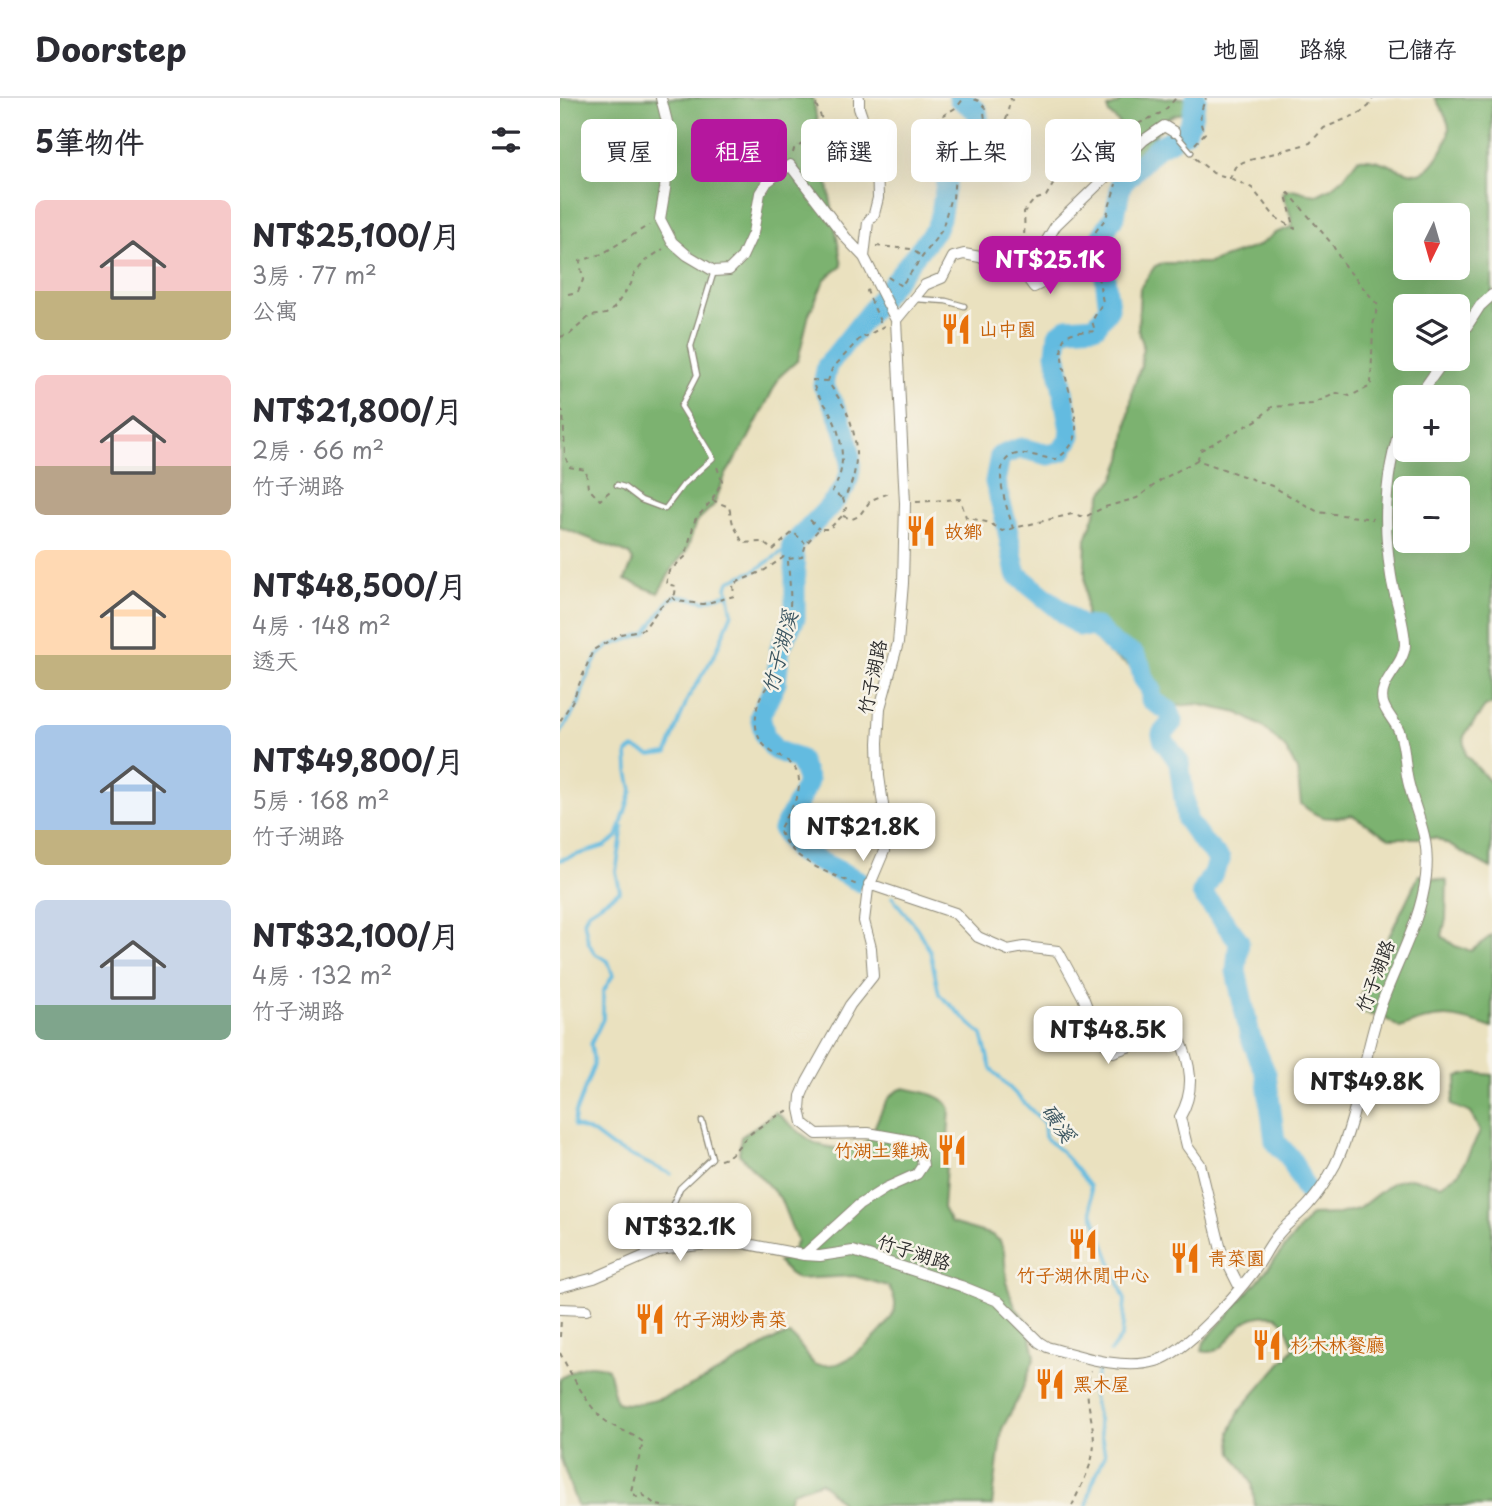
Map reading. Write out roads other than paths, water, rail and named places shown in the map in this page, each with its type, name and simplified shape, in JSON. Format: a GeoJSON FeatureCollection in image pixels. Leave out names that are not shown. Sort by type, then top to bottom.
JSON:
{"type":"FeatureCollection","features":[{"type":"Feature","properties":{"kind":"street"},"geometry":{"type":"LineString","coordinates":[[662,98],[670,134],[660,219],[672,242],[687,255],[714,271],[729,270],[741,257],[753,233],[760,192],[767,182],[790,164],[846,238],[864,257]]}},
{"type":"Feature","properties":{"kind":"street"},"geometry":{"type":"LineString","coordinates":[[859,98],[859,108],[877,162],[878,198],[874,214],[868,222],[864,257]]}},
{"type":"Feature","properties":{"kind":"street"},"geometry":{"type":"LineString","coordinates":[[895,320],[925,285],[942,278],[953,257],[964,254],[1017,264],[1034,287],[1040,284],[1044,245],[1056,225],[1144,140],[1164,126],[1174,132]]}},
{"type":"Feature","properties":{"kind":"street","name":"竹子湖路"},"geometry":{"type":"LineString","coordinates":[[804,1255],[859,1205],[886,1188],[917,1174],[923,1165],[923,1155],[913,1141],[868,1133],[817,1134],[803,1123],[800,1109],[801,1096],[850,1005],[873,976],[871,948],[864,921],[869,886],[884,851],[885,819],[878,743],[880,708],[898,643],[905,503],[895,320],[864,257]]}},
{"type":"Feature","properties":{"kind":"street"},"geometry":{"type":"LineString","coordinates":[[1470,321],[1480,306],[1492,295]]}},
{"type":"Feature","properties":{"kind":"street","name":"竹子湖路"},"geometry":{"type":"LineString","coordinates":[[560,1287],[594,1278],[658,1251],[732,1241],[804,1255],[820,1256],[853,1251],[961,1286],[998,1301],[1047,1347],[1095,1359],[1142,1364],[1157,1361],[1174,1353],[1199,1331],[1240,1288],[1277,1235],[1310,1203],[1335,1164],[1360,1089],[1379,1010],[1408,941],[1426,877],[1426,836],[1408,784],[1399,730],[1383,703],[1383,688],[1404,655],[1405,640],[1391,577],[1385,520],[1388,476],[1393,454]]}},
{"type":"Feature","properties":{"kind":"street"},"geometry":{"type":"LineString","coordinates":[[869,886],[955,913],[978,937],[1008,950],[1024,947],[1058,951],[1083,997],[1098,1036],[1113,1052],[1159,1036],[1178,1035],[1192,1088],[1180,1117],[1187,1146],[1200,1164],[1222,1250],[1240,1288]]}},
{"type":"Feature","properties":{"kind":"street"},"geometry":{"type":"LineString","coordinates":[[560,1309],[586,1310]]}},
{"type":"Feature","properties":{"kind":"lane"},"geometry":{"type":"LineString","coordinates":[[1174,132],[1191,152]]}},
{"type":"Feature","properties":{"kind":"lane"},"geometry":{"type":"LineString","coordinates":[[617,485],[624,486],[641,500],[665,509],[683,485],[713,458],[681,406],[697,375],[691,346],[714,271]]}},
{"type":"Feature","properties":{"kind":"lane"},"geometry":{"type":"LineString","coordinates":[[914,299],[946,300],[964,306]]}},
{"type":"Feature","properties":{"kind":"lane"},"geometry":{"type":"LineString","coordinates":[[658,1251],[657,1241],[680,1188],[712,1158],[702,1121]]}},
{"type":"Feature","properties":{"kind":"waterway","name":"竹子湖溪"},"geometry":{"type":"LineString","coordinates":[[861,882],[798,851],[783,830],[808,781],[799,759],[775,750],[765,736],[760,716],[776,683],[780,648],[795,618],[792,545],[833,503],[849,476],[846,435],[823,385],[827,366],[935,230],[940,218],[948,174],[969,149],[980,128],[977,111],[959,98]]}},
{"type":"Feature","properties":{"kind":"waterway"},"geometry":{"type":"LineString","coordinates":[[1196,98],[1191,121],[1184,133],[1156,148],[1121,185],[1115,215],[1100,239],[1109,308],[1096,326],[1067,328],[1058,335],[1056,353],[1071,435],[1062,451],[1049,455],[1021,448],[1000,456],[995,482],[1016,574],[1080,626],[1096,627],[1115,646],[1134,655],[1143,678],[1151,689],[1151,700],[1169,711],[1173,721],[1162,734],[1179,762],[1187,820],[1220,860],[1202,893],[1239,941],[1236,971],[1250,1036],[1266,1074],[1275,1141],[1291,1159],[1306,1190]]}},
{"type":"Feature","properties":{"kind":"waterway"},"geometry":{"type":"LineString","coordinates":[[560,860],[605,846],[617,837],[632,790],[627,753],[634,748],[651,755],[667,753],[688,698],[715,654],[732,613],[727,587],[729,581],[756,570],[792,545]]}},
{"type":"Feature","properties":{"kind":"waterway"},"geometry":{"type":"LineString","coordinates":[[560,734],[579,703],[586,679],[597,657],[609,646],[646,633],[670,599],[678,596],[705,601],[729,593]]}},
{"type":"Feature","properties":{"kind":"waterway"},"geometry":{"type":"LineString","coordinates":[[623,827],[616,872],[620,891],[588,912],[584,921],[588,941],[594,953],[608,961],[613,975],[603,992],[603,1019],[591,1044],[594,1065],[575,1114],[574,1126],[592,1132],[612,1147],[671,1174]]}},
{"type":"Feature","properties":{"kind":"waterway","name":"磺溪"},"geometry":{"type":"LineString","coordinates":[[892,897],[917,928],[930,951],[939,994],[982,1035],[991,1069],[1044,1123],[1045,1138],[1062,1152],[1090,1186],[1092,1212],[1125,1300],[1122,1336],[1110,1352]]}},
{"type":"Feature","properties":{"kind":"waterway","name":"磺溪"},"geometry":{"type":"LineString","coordinates":[[1087,1506],[1092,1484],[1105,1454],[1092,1391],[1099,1368]]}},
{"type":"Feature","properties":{"kind":"place","name":"山中園"},"geometry":{"type":"Point","coordinates":[956,329]}},
{"type":"Feature","properties":{"kind":"place","name":"故鄉"},"geometry":{"type":"Point","coordinates":[921,531]}},
{"type":"Feature","properties":{"kind":"place","name":"竹湖土雞城"},"geometry":{"type":"Point","coordinates":[952,1150]}},
{"type":"Feature","properties":{"kind":"place","name":"竹子湖休閒中心"},"geometry":{"type":"Point","coordinates":[1083,1244]}},
{"type":"Feature","properties":{"kind":"place","name":"青菜園"},"geometry":{"type":"Point","coordinates":[1185,1258]}},
{"type":"Feature","properties":{"kind":"place","name":"竹子湖炒青菜"},"geometry":{"type":"Point","coordinates":[650,1319]}},
{"type":"Feature","properties":{"kind":"place","name":"杉木林餐廳"},"geometry":{"type":"Point","coordinates":[1267,1345]}},
{"type":"Feature","properties":{"kind":"place","name":"黑木屋"},"geometry":{"type":"Point","coordinates":[1050,1384]}}]}
